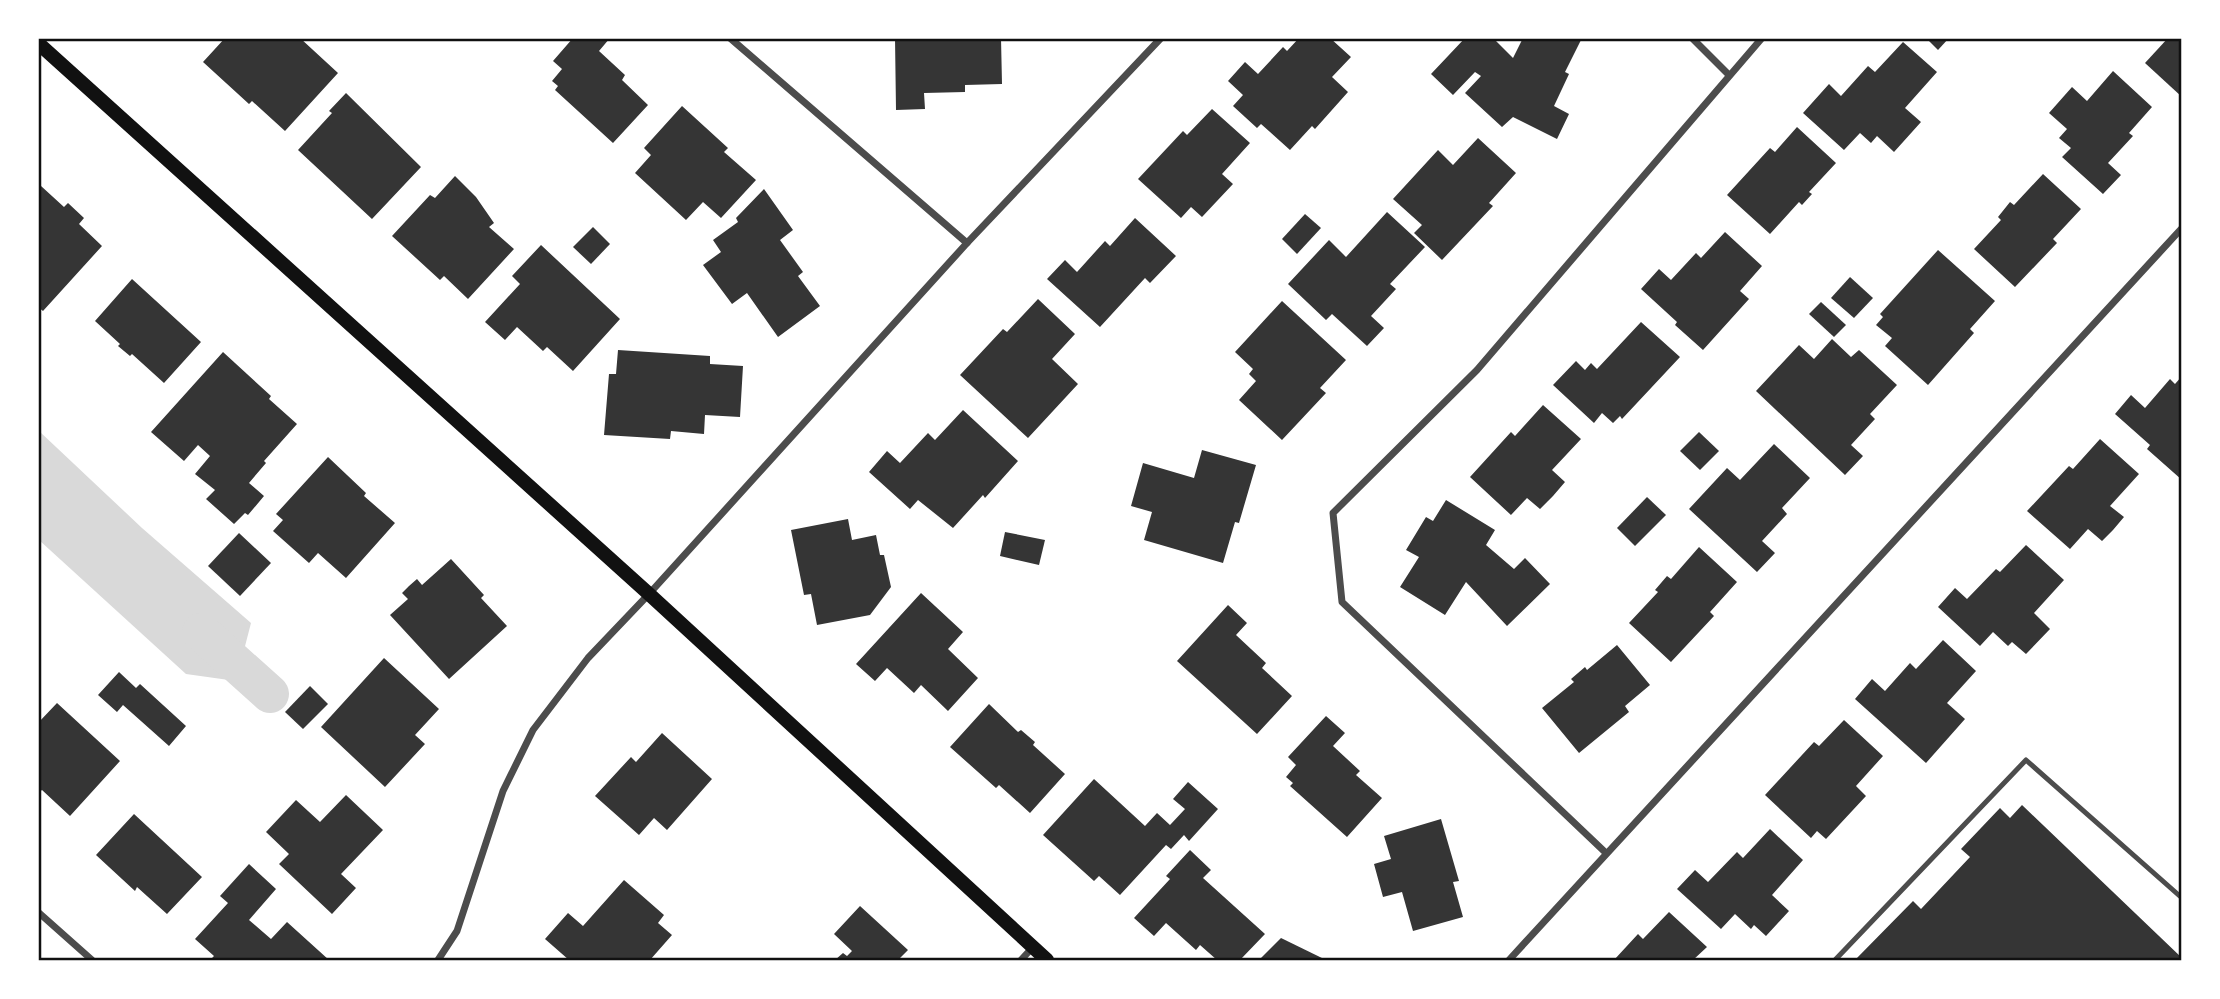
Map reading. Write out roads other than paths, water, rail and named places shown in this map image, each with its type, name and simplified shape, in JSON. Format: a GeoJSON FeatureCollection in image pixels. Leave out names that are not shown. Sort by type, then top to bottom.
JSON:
{"type":"FeatureCollection","features":[{"type":"Feature","properties":{"kind":"main road"},"geometry":{"type":"LineString","coordinates":[[38,43],[649,594],[1047,961]]}},
{"type":"Feature","properties":{"kind":"street"},"geometry":{"type":"LineString","coordinates":[[730,38],[967,243]]}},
{"type":"Feature","properties":{"kind":"street"},"geometry":{"type":"LineString","coordinates":[[438,961],[457,931],[503,791],[533,730],[588,658],[967,243],[1161,38]]}},
{"type":"Feature","properties":{"kind":"street"},"geometry":{"type":"LineString","coordinates":[[1692,38],[1729,75]]}},
{"type":"Feature","properties":{"kind":"street"},"geometry":{"type":"LineString","coordinates":[[1606,853],[1342,602],[1333,513],[1477,369],[1762,38]]}},
{"type":"Feature","properties":{"kind":"street"},"geometry":{"type":"LineString","coordinates":[[1509,961],[2182,228]]}},
{"type":"Feature","properties":{"kind":"street"},"geometry":{"type":"LineString","coordinates":[[38,912],[92,961]]}},
{"type":"Feature","properties":{"kind":"street"},"geometry":{"type":"LineString","coordinates":[[1021,961],[1033,947]]}},
{"type":"Feature","properties":{"kind":"lane"},"geometry":{"type":"LineString","coordinates":[[1836,961],[2026,760],[2182,898]]}},
{"type":"Feature","properties":{"kind":"waterway"},"geometry":{"type":"LineString","coordinates":[[201,632],[270,694]]}}]}
